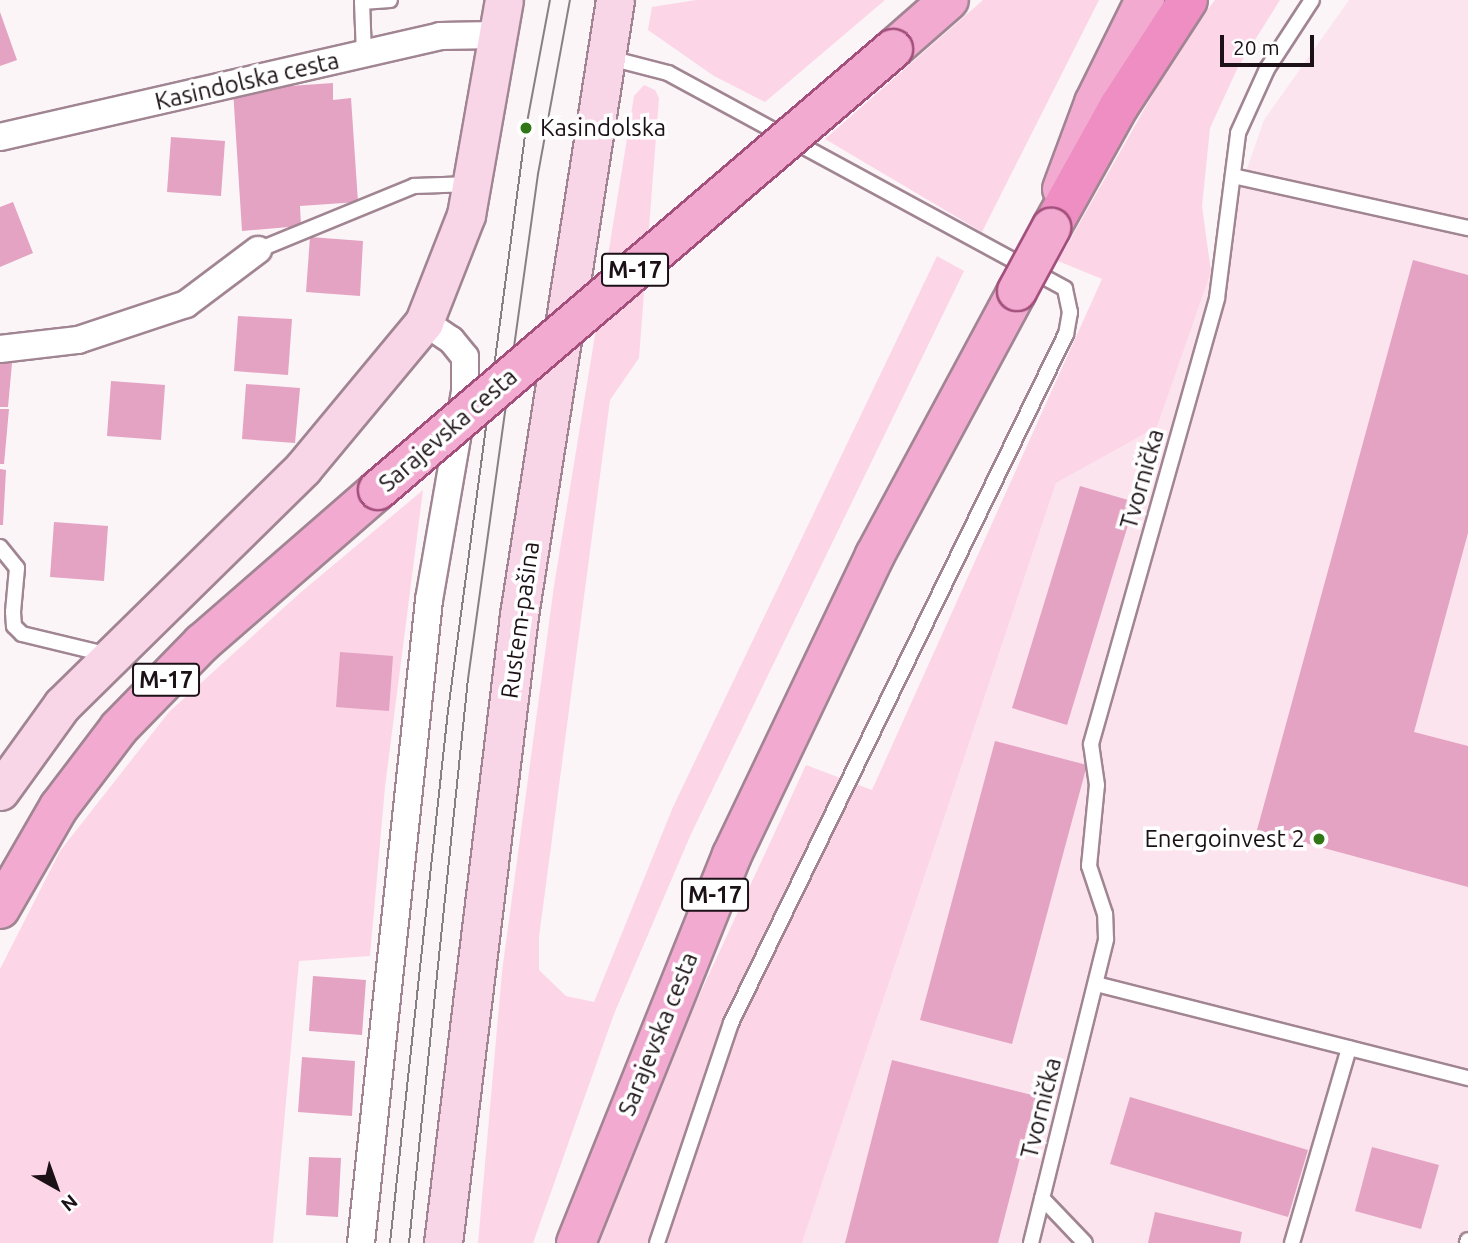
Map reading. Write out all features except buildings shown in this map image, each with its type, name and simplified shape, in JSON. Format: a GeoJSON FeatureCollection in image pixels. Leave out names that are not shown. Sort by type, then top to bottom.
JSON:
{"type":"FeatureCollection","features":[{"type":"Feature","properties":{"kind":"highway","name":"M-17"},"geometry":{"type":"LineString","coordinates":[[1051,228],[1119,106],[1188,0]]}},
{"type":"Feature","properties":{"kind":"main road"},"geometry":{"type":"LineString","coordinates":[[0,790],[62,705],[109,655],[303,468],[424,322],[473,184],[504,0]]}},
{"type":"Feature","properties":{"kind":"main road","name":"Rustem-pašina"},"geometry":{"type":"LineString","coordinates":[[443,1243],[519,615],[615,0]]}},
{"type":"Feature","properties":{"kind":"main road","name":"Sarajevska cesta"},"geometry":{"type":"LineString","coordinates":[[0,909],[59,807],[119,728],[202,643],[950,0]]}},
{"type":"Feature","properties":{"kind":"main road","name":"Sarajevska cesta"},"geometry":{"type":"LineString","coordinates":[[576,1243],[732,855],[875,555],[1051,228],[1070,159],[1144,0]]}},
{"type":"Feature","properties":{"kind":"street","name":"Kasindolska cesta"},"geometry":{"type":"LineString","coordinates":[[0,137],[440,36],[496,35]]}},
{"type":"Feature","properties":{"kind":"street"},"geometry":{"type":"LineString","coordinates":[[0,349],[78,340],[186,304],[258,250]]}},
{"type":"Feature","properties":{"kind":"street"},"geometry":{"type":"LineString","coordinates":[[361,1243],[429,600],[466,391],[465,357],[451,340],[424,322]]}},
{"type":"Feature","properties":{"kind":"lane"},"geometry":{"type":"LineString","coordinates":[[364,54],[362,2],[390,0]]}},
{"type":"Feature","properties":{"kind":"lane","name":"Tvornička"},"geometry":{"type":"LineString","coordinates":[[1031,1243],[1106,939],[1105,914],[1089,866],[1097,785],[1091,744],[1217,298],[1238,133],[1258,91],[1312,0]]}},
{"type":"Feature","properties":{"kind":"lane"},"geometry":{"type":"LineString","coordinates":[[606,57],[668,73],[1065,289],[1070,312],[1066,334],[731,1023],[657,1243]]}},
{"type":"Feature","properties":{"kind":"lane"},"geometry":{"type":"LineString","coordinates":[[1233,176],[1468,228]]}},
{"type":"Feature","properties":{"kind":"lane"},"geometry":{"type":"LineString","coordinates":[[258,250],[414,186],[473,184]]}},
{"type":"Feature","properties":{"kind":"lane"},"geometry":{"type":"LineString","coordinates":[[0,547],[17,568],[14,626],[22,634],[109,655]]}},
{"type":"Feature","properties":{"kind":"lane"},"geometry":{"type":"LineString","coordinates":[[1096,984],[1468,1078]]}},
{"type":"Feature","properties":{"kind":"lane"},"geometry":{"type":"LineString","coordinates":[[1292,1243],[1349,1048]]}},
{"type":"Feature","properties":{"kind":"lane"},"geometry":{"type":"LineString","coordinates":[[1042,1198],[1085,1243]]}},
{"type":"Feature","properties":{"kind":"shaded area"},"geometry":{"type":"Polygon","coordinates":[[[696,0],[885,0],[765,102],[714,76],[648,30],[652,7],[696,0]]]}},
{"type":"Feature","properties":{"kind":"shaded area"},"geometry":{"type":"Polygon","coordinates":[[[983,0],[1099,0],[982,232],[825,139],[983,0]]]}},
{"type":"Feature","properties":{"kind":"shaded area"},"geometry":{"type":"Polygon","coordinates":[[[1215,0],[1280,0],[1238,67],[1210,128],[1202,206],[1211,272],[1157,427],[1056,483],[802,1243],[592,1243],[679,1039],[806,765],[872,790],[1102,279],[1058,261],[1182,43],[1215,0]]]}},
{"type":"Feature","properties":{"kind":"shaded area"},"geometry":{"type":"Polygon","coordinates":[[[1349,0],[1468,0],[1468,1243],[802,1243],[1056,483],[1157,427],[1264,120],[1349,0]]]}},
{"type":"Feature","properties":{"kind":"shaded area"},"geometry":{"type":"Polygon","coordinates":[[[644,85],[655,90],[659,98],[639,358],[610,400],[539,937],[539,970],[566,996],[594,1002],[673,807],[937,256],[964,271],[691,834],[614,1014],[533,1243],[478,1243],[502,972],[554,586],[634,96],[644,85]]]}},
{"type":"Feature","properties":{"kind":"shaded area"},"geometry":{"type":"Polygon","coordinates":[[[423,490],[385,787],[370,956],[299,961],[273,1243],[0,1243],[0,969],[60,851],[169,712],[300,593],[423,490]]]}},
{"type":"Feature","properties":{"kind":"tram line"},"geometry":{"type":"LineString","coordinates":[[390,1243],[448,711],[526,128],[550,0]]}},
{"type":"Feature","properties":{"kind":"tram line"},"geometry":{"type":"LineString","coordinates":[[409,1243],[468,679],[538,174],[570,0]]}},
{"type":"Feature","properties":{"kind":"place","name":"Kasindolska"},"geometry":{"type":"Point","coordinates":[526,128]}},
{"type":"Feature","properties":{"kind":"place","name":"Energoinvest 2"},"geometry":{"type":"Point","coordinates":[1319,839]}}]}
